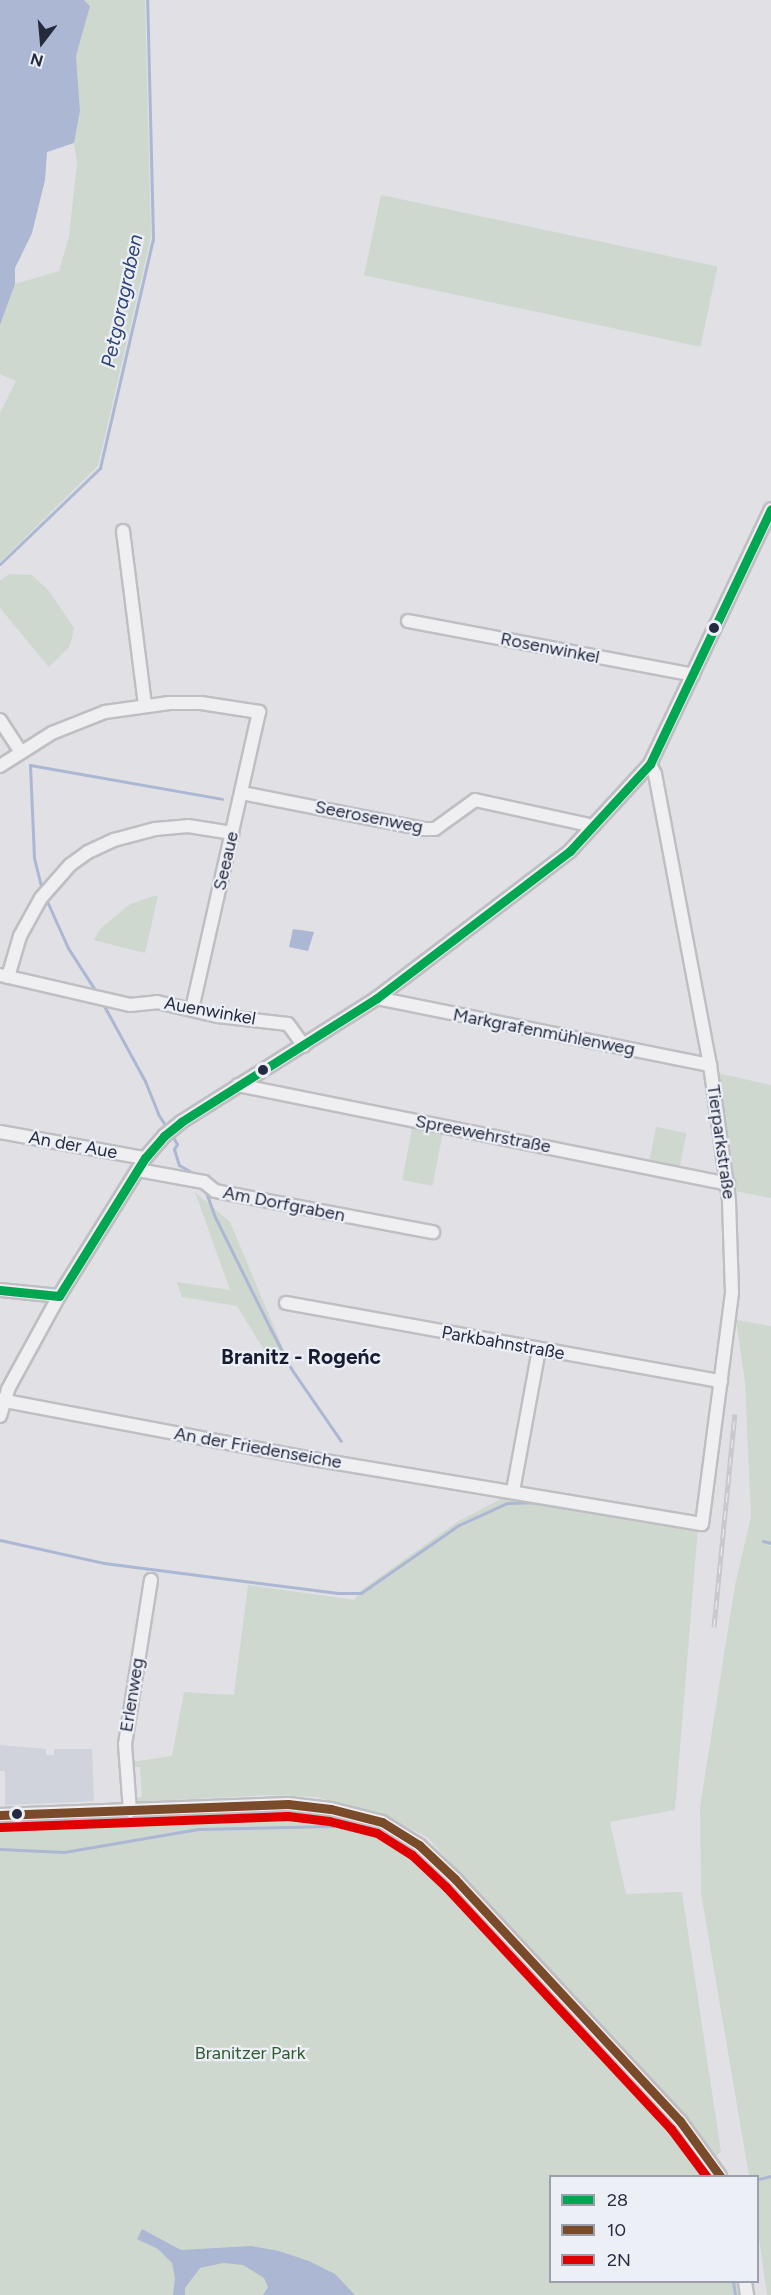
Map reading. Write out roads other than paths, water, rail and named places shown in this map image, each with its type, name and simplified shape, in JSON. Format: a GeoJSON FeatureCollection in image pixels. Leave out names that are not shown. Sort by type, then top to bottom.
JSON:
{"type":"FeatureCollection","features":[{"type":"Feature","properties":{"kind":"street"},"geometry":{"type":"LineString","coordinates":[[0,1416],[2,1401],[60,1296],[146,1158],[181,1122],[377,998],[570,850],[650,764],[771,509]]}},
{"type":"Feature","properties":{"kind":"street"},"geometry":{"type":"LineString","coordinates":[[0,765],[20,751],[69,725],[105,712],[146,705],[123,531]]}},
{"type":"Feature","properties":{"kind":"street","name":"Rosenwinkel"},"geometry":{"type":"LineString","coordinates":[[408,621],[693,675]]}},
{"type":"Feature","properties":{"kind":"street","name":"Seeaue"},"geometry":{"type":"LineString","coordinates":[[146,705],[201,703],[259,712],[192,1009]]}},
{"type":"Feature","properties":{"kind":"street"},"geometry":{"type":"LineString","coordinates":[[0,720],[20,751]]}},
{"type":"Feature","properties":{"kind":"street","name":"Tierparkstraße"},"geometry":{"type":"LineString","coordinates":[[650,764],[656,774],[710,1065],[728,1184],[733,1273],[702,1524]]}},
{"type":"Feature","properties":{"kind":"street","name":"Seerosenweg"},"geometry":{"type":"LineString","coordinates":[[242,792],[424,829],[435,829],[475,800],[593,826]]}},
{"type":"Feature","properties":{"kind":"street"},"geometry":{"type":"LineString","coordinates":[[4,976],[20,936],[45,894],[70,866],[88,852],[135,833],[188,826],[232,833]]}},
{"type":"Feature","properties":{"kind":"street","name":"Auenwinkel"},"geometry":{"type":"LineString","coordinates":[[4,976],[130,1005],[157,1002],[218,1016],[288,1024],[304,1046]]}},
{"type":"Feature","properties":{"kind":"street","name":"Markgrafenmühlenweg"},"geometry":{"type":"LineString","coordinates":[[377,998],[710,1065]]}},
{"type":"Feature","properties":{"kind":"street","name":"Spreewehrstraße"},"geometry":{"type":"LineString","coordinates":[[238,1085],[728,1184]]}},
{"type":"Feature","properties":{"kind":"street","name":"An der Aue"},"geometry":{"type":"LineString","coordinates":[[0,1132],[146,1158]]}},
{"type":"Feature","properties":{"kind":"street","name":"Am Dorfgraben"},"geometry":{"type":"LineString","coordinates":[[138,1170],[204,1182],[215,1191],[433,1233]]}},
{"type":"Feature","properties":{"kind":"street"},"geometry":{"type":"LineString","coordinates":[[0,1290],[60,1296]]}},
{"type":"Feature","properties":{"kind":"street","name":"Parkbahnstraße"},"geometry":{"type":"LineString","coordinates":[[286,1303],[721,1381]]}},
{"type":"Feature","properties":{"kind":"street"},"geometry":{"type":"LineString","coordinates":[[513,1491],[539,1350]]}},
{"type":"Feature","properties":{"kind":"street","name":"An der Friedenseiche"},"geometry":{"type":"LineString","coordinates":[[2,1401],[307,1458],[702,1524]]}},
{"type":"Feature","properties":{"kind":"street","name":"Erlenweg"},"geometry":{"type":"LineString","coordinates":[[130,1811],[125,1744],[152,1580]]}},
{"type":"Feature","properties":{"kind":"street"},"geometry":{"type":"LineString","coordinates":[[0,1815],[306,1805],[361,1815],[401,1833],[419,1845],[455,1879],[672,2112],[719,2175]]}},
{"type":"Feature","properties":{"kind":"water"},"geometry":{"type":"Polygon","coordinates":[[[0,0],[84,0],[90,6],[76,56],[80,111],[74,143],[47,152],[45,180],[32,233],[15,268],[15,284],[0,325],[0,0]]]}},
{"type":"Feature","properties":{"kind":"water"},"geometry":{"type":"Polygon","coordinates":[[[293,929],[314,932],[308,951],[289,947],[293,929]]]}},
{"type":"Feature","properties":{"kind":"water"},"geometry":{"type":"Polygon","coordinates":[[[142,2229],[181,2250],[251,2246],[279,2251],[309,2261],[335,2274],[355,2295],[263,2295],[268,2287],[264,2278],[243,2265],[223,2263],[200,2268],[185,2288],[185,2295],[173,2295],[175,2278],[172,2263],[158,2249],[137,2239],[142,2229]]]}},
{"type":"Feature","properties":{"kind":"waterway","name":"Petgoragraben"},"geometry":{"type":"LineString","coordinates":[[0,564],[100,468],[153,238],[147,0]]}},
{"type":"Feature","properties":{"kind":"waterway"},"geometry":{"type":"LineString","coordinates":[[42,890],[34,857],[30,765],[222,799]]}},
{"type":"Feature","properties":{"kind":"waterway"},"geometry":{"type":"LineString","coordinates":[[46,899],[68,948],[97,993]]}},
{"type":"Feature","properties":{"kind":"waterway"},"geometry":{"type":"LineString","coordinates":[[103,1004],[145,1081],[158,1114],[167,1128]]}},
{"type":"Feature","properties":{"kind":"waterway"},"geometry":{"type":"LineString","coordinates":[[171,1134],[177,1144],[174,1149],[179,1165],[198,1176]]}},
{"type":"Feature","properties":{"kind":"waterway"},"geometry":{"type":"LineString","coordinates":[[204,1187],[215,1217],[292,1370],[341,1441]]}},
{"type":"Feature","properties":{"kind":"waterway"},"geometry":{"type":"LineString","coordinates":[[0,1540],[104,1563],[338,1593],[361,1593],[459,1525],[507,1503],[530,1502],[698,1529]]}},
{"type":"Feature","properties":{"kind":"waterway"},"geometry":{"type":"LineString","coordinates":[[763,1541],[771,1543]]}},
{"type":"Feature","properties":{"kind":"waterway"},"geometry":{"type":"LineString","coordinates":[[0,1849],[64,1852],[198,1829],[333,1826]]}},
{"type":"Feature","properties":{"kind":"waterway"},"geometry":{"type":"LineString","coordinates":[[348,1826],[377,1832],[415,1857],[496,1938],[674,2133],[704,2175]]}},
{"type":"Feature","properties":{"kind":"waterway"},"geometry":{"type":"LineString","coordinates":[[759,2179],[771,2176]]}},
{"type":"Feature","properties":{"kind":"waterway"},"geometry":{"type":"LineString","coordinates":[[733,2283],[735,2295]]}},
{"type":"Feature","properties":{"kind":"railway"},"geometry":{"type":"LineString","coordinates":[[714,1627],[735,1414]]}},
{"type":"Feature","properties":{"kind":"district","name":"Branitz - Rogeńc"},"geometry":{"type":"Point","coordinates":[301,1357]}},
{"type":"Feature","properties":{"kind":"park label","name":"Branitzer Park"},"geometry":{"type":"Point","coordinates":[250,2053]}}]}
